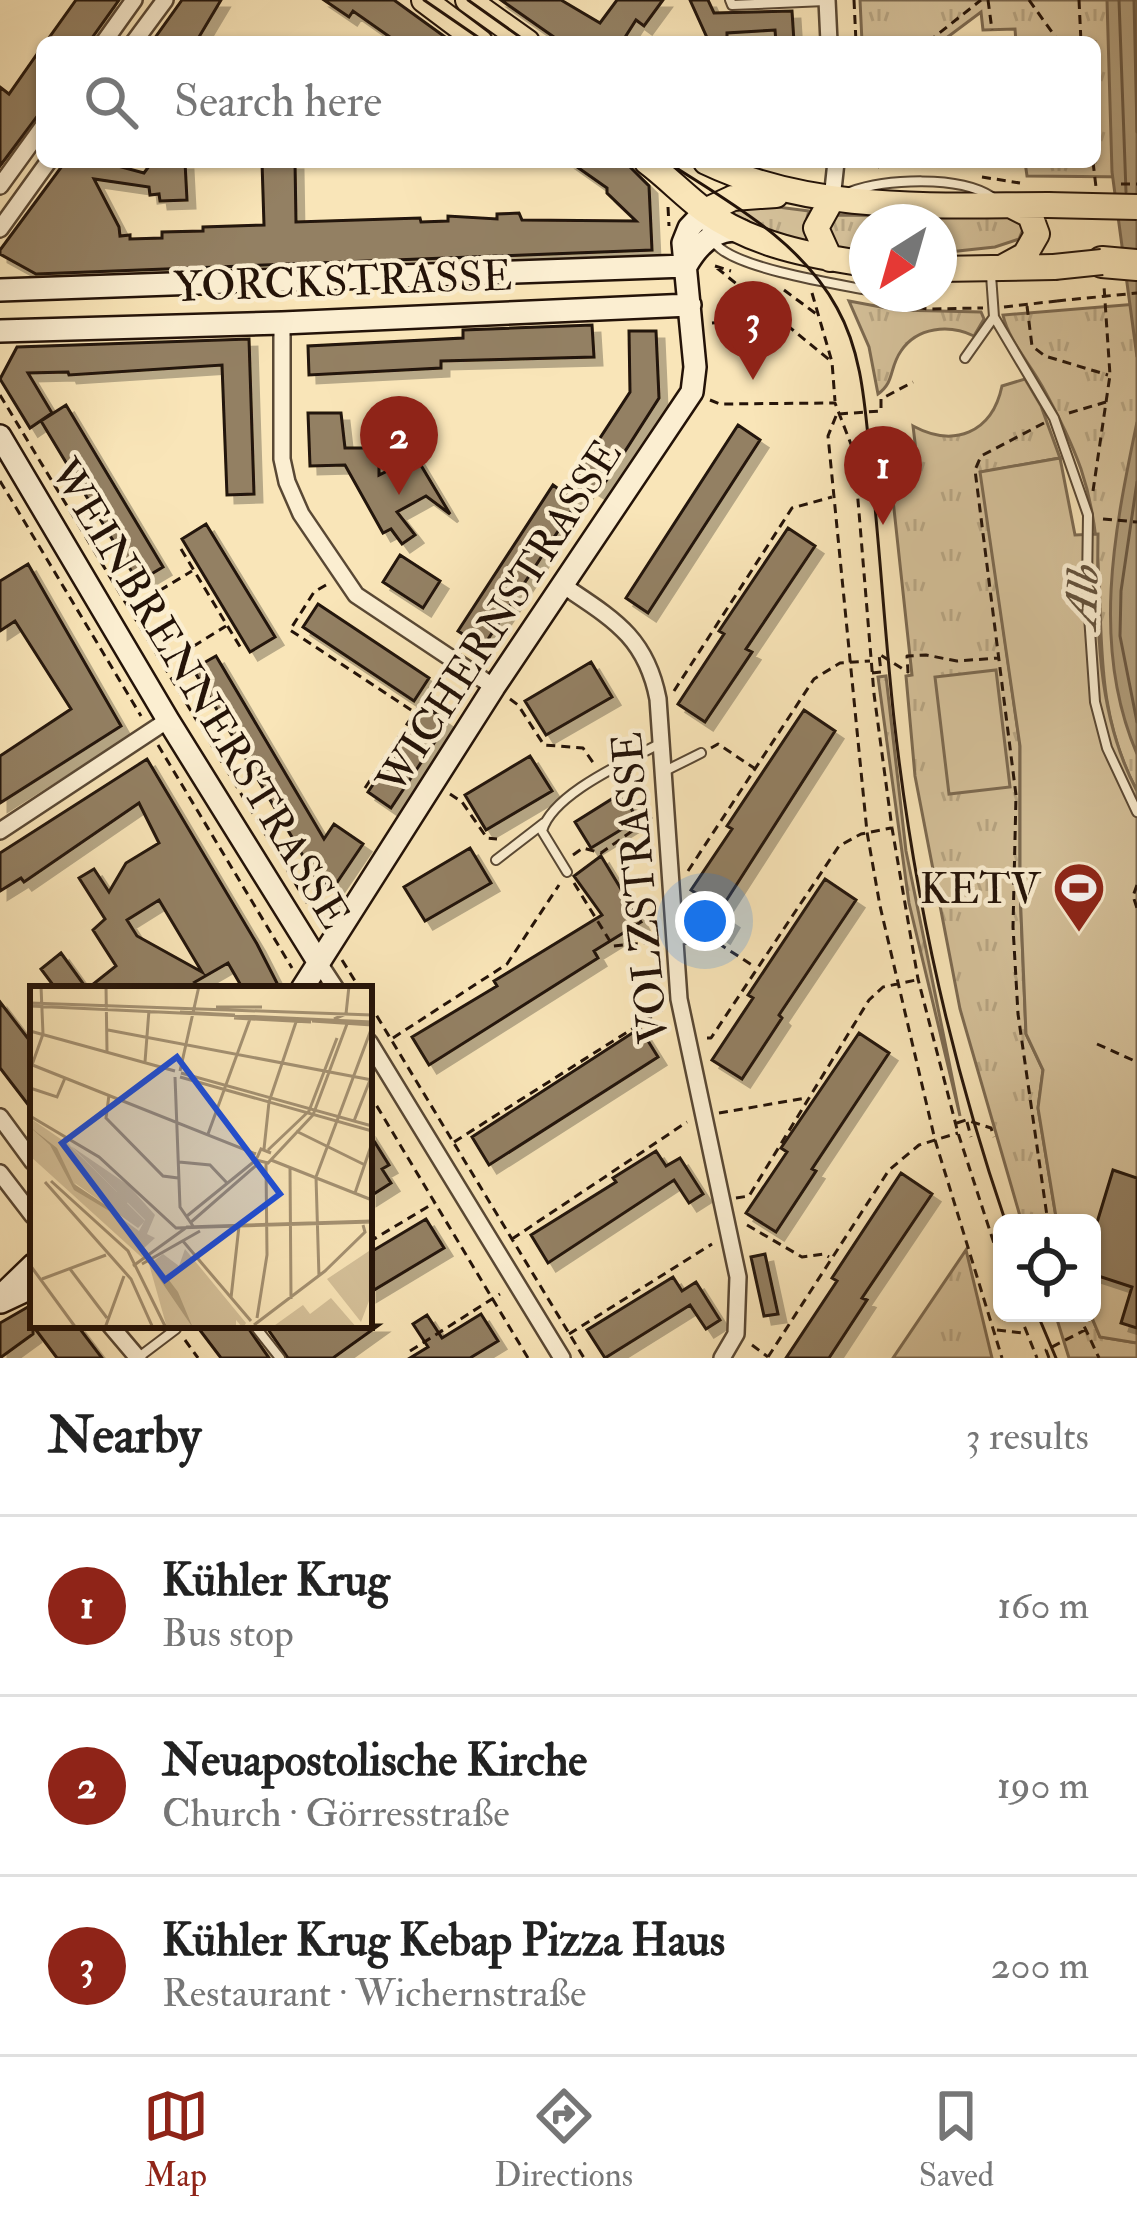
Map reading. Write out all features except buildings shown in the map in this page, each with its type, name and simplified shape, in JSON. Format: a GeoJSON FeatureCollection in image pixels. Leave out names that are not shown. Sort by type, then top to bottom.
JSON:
{"type":"FeatureCollection","features":[{"type":"Feature","properties":{"kind":"highway"},"geometry":{"type":"LineString","coordinates":[[1102,266],[1137,265]]}},
{"type":"Feature","properties":{"kind":"main road"},"geometry":{"type":"LineString","coordinates":[[424,0],[472,36]]}},
{"type":"Feature","properties":{"kind":"main road"},"geometry":{"type":"LineString","coordinates":[[468,0],[519,36]]}},
{"type":"Feature","properties":{"kind":"main road"},"geometry":{"type":"LineString","coordinates":[[653,168],[698,208],[744,232],[830,259],[849,273]]}},
{"type":"Feature","properties":{"kind":"main road"},"geometry":{"type":"LineString","coordinates":[[721,168],[751,180],[814,189],[1010,205],[1137,207]]}},
{"type":"Feature","properties":{"kind":"main road"},"geometry":{"type":"LineString","coordinates":[[698,208],[733,198],[814,189]]}},
{"type":"Feature","properties":{"kind":"main road"},"geometry":{"type":"LineString","coordinates":[[814,189],[816,228],[830,259]]}},
{"type":"Feature","properties":{"kind":"main road"},"geometry":{"type":"LineString","coordinates":[[996,268],[1025,255],[1037,234],[1030,215],[1010,205]]}},
{"type":"Feature","properties":{"kind":"main road"},"geometry":{"type":"LineString","coordinates":[[957,269],[1102,266],[1137,255]]}},
{"type":"Feature","properties":{"kind":"street"},"geometry":{"type":"LineString","coordinates":[[108,36],[134,0]]}},
{"type":"Feature","properties":{"kind":"street"},"geometry":{"type":"LineString","coordinates":[[138,36],[165,0]]}},
{"type":"Feature","properties":{"kind":"street"},"geometry":{"type":"LineString","coordinates":[[827,0],[830,36]]}},
{"type":"Feature","properties":{"kind":"street"},"geometry":{"type":"LineString","coordinates":[[0,186],[36,136]]}},
{"type":"Feature","properties":{"kind":"street"},"geometry":{"type":"LineString","coordinates":[[0,229],[44,168]]}},
{"type":"Feature","properties":{"kind":"street"},"geometry":{"type":"LineString","coordinates":[[814,189],[831,168]]}},
{"type":"Feature","properties":{"kind":"street"},"geometry":{"type":"LineString","coordinates":[[692,392],[695,368],[684,239],[698,208]]}},
{"type":"Feature","properties":{"kind":"street"},"geometry":{"type":"LineString","coordinates":[[686,266],[711,238],[727,230],[744,232]]}},
{"type":"Feature","properties":{"kind":"street","name":"YORCKSTRASSE"},"geometry":{"type":"LineString","coordinates":[[0,290],[686,266]]}},
{"type":"Feature","properties":{"kind":"street","name":"YORCKSTRASSE"},"geometry":{"type":"LineString","coordinates":[[0,331],[690,305]]}},
{"type":"Feature","properties":{"kind":"street"},"geometry":{"type":"LineString","coordinates":[[282,323],[282,440],[287,482],[301,514],[341,575],[372,608],[494,688]]}},
{"type":"Feature","properties":{"kind":"street","name":"WICHERNSTRASSE"},"geometry":{"type":"LineString","coordinates":[[304,986],[494,688],[692,392]]}},
{"type":"Feature","properties":{"kind":"street","name":"WEINBRENNERSTRASSE"},"geometry":{"type":"LineString","coordinates":[[0,436],[168,720],[334,986]]}},
{"type":"Feature","properties":{"kind":"street","name":"VOLZSTRASSE"},"geometry":{"type":"LineString","coordinates":[[564,586],[627,631],[652,672],[658,700],[679,999],[728,1227],[740,1305],[736,1334]]}},
{"type":"Feature","properties":{"kind":"street"},"geometry":{"type":"LineString","coordinates":[[0,831],[168,720]]}},
{"type":"Feature","properties":{"kind":"street"},"geometry":{"type":"LineString","coordinates":[[372,1047],[562,1358]]}},
{"type":"Feature","properties":{"kind":"street"},"geometry":{"type":"LineString","coordinates":[[0,1117],[30,1158]]}},
{"type":"Feature","properties":{"kind":"street"},"geometry":{"type":"LineString","coordinates":[[0,1173],[30,1212]]}},
{"type":"Feature","properties":{"kind":"street"},"geometry":{"type":"LineString","coordinates":[[0,1300],[30,1268]]}},
{"type":"Feature","properties":{"kind":"street"},"geometry":{"type":"LineString","coordinates":[[0,1300],[30,1288]]}},
{"type":"Feature","properties":{"kind":"street"},"geometry":{"type":"LineString","coordinates":[[113,1328],[137,1356]]}},
{"type":"Feature","properties":{"kind":"street"},"geometry":{"type":"LineString","coordinates":[[126,1328],[137,1356]]}},
{"type":"Feature","properties":{"kind":"street"},"geometry":{"type":"LineString","coordinates":[[722,1358],[736,1334]]}},
{"type":"Feature","properties":{"kind":"lane"},"geometry":{"type":"LineString","coordinates":[[730,0],[732,5],[827,0]]}},
{"type":"Feature","properties":{"kind":"lane"},"geometry":{"type":"LineString","coordinates":[[698,208],[711,238],[728,254],[808,278],[849,284]]}},
{"type":"Feature","properties":{"kind":"lane"},"geometry":{"type":"LineString","coordinates":[[965,358],[994,313],[996,268]]}},
{"type":"Feature","properties":{"kind":"lane"},"geometry":{"type":"LineString","coordinates":[[994,313],[1054,418],[1088,515],[1095,702],[1106,748],[1137,812]]}},
{"type":"Feature","properties":{"kind":"lane"},"geometry":{"type":"LineString","coordinates":[[496,860],[571,795],[659,744]]}},
{"type":"Feature","properties":{"kind":"lane"},"geometry":{"type":"LineString","coordinates":[[661,774],[701,753]]}},
{"type":"Feature","properties":{"kind":"lane"},"geometry":{"type":"LineString","coordinates":[[545,822],[542,831],[567,872]]}},
{"type":"Feature","properties":{"kind":"lane"},"geometry":{"type":"LineString","coordinates":[[672,940],[708,938]]}},
{"type":"Feature","properties":{"kind":"lane"},"geometry":{"type":"LineString","coordinates":[[256,1328],[280,1358]]}},
{"type":"Feature","properties":{"kind":"lane"},"geometry":{"type":"LineString","coordinates":[[137,1356],[176,1329]]}},
{"type":"Feature","properties":{"kind":"path"},"geometry":{"type":"LineString","coordinates":[[854,0],[856,36]]}},
{"type":"Feature","properties":{"kind":"path"},"geometry":{"type":"LineString","coordinates":[[936,36],[981,0]]}},
{"type":"Feature","properties":{"kind":"path"},"geometry":{"type":"LineString","coordinates":[[988,0],[992,30]]}},
{"type":"Feature","properties":{"kind":"path"},"geometry":{"type":"LineString","coordinates":[[1029,0],[1055,36]]}},
{"type":"Feature","properties":{"kind":"path"},"geometry":{"type":"LineString","coordinates":[[1079,0],[1081,36]]}},
{"type":"Feature","properties":{"kind":"path"},"geometry":{"type":"LineString","coordinates":[[803,168],[814,189]]}},
{"type":"Feature","properties":{"kind":"path"},"geometry":{"type":"LineString","coordinates":[[1094,168],[1097,205]]}},
{"type":"Feature","properties":{"kind":"path"},"geometry":{"type":"LineString","coordinates":[[715,266],[832,362]]}},
{"type":"Feature","properties":{"kind":"path"},"geometry":{"type":"LineString","coordinates":[[1088,515],[1109,375],[1102,266]]}},
{"type":"Feature","properties":{"kind":"path"},"geometry":{"type":"LineString","coordinates":[[821,290],[811,288],[832,362],[837,414],[854,452],[872,673],[918,979],[955,1123],[993,1240]]}},
{"type":"Feature","properties":{"kind":"path"},"geometry":{"type":"LineString","coordinates":[[784,290],[820,317]]}},
{"type":"Feature","properties":{"kind":"path"},"geometry":{"type":"LineString","coordinates":[[957,310],[994,313],[1027,304],[1137,292]]}},
{"type":"Feature","properties":{"kind":"path"},"geometry":{"type":"LineString","coordinates":[[1027,304],[1032,346],[1045,356],[1109,375]]}},
{"type":"Feature","properties":{"kind":"path"},"geometry":{"type":"LineString","coordinates":[[716,323],[744,318],[752,310]]}},
{"type":"Feature","properties":{"kind":"path"},"geometry":{"type":"LineString","coordinates":[[744,318],[764,336],[781,318]]}},
{"type":"Feature","properties":{"kind":"path"},"geometry":{"type":"LineString","coordinates":[[837,414],[881,411],[881,399],[913,382]]}},
{"type":"Feature","properties":{"kind":"path"},"geometry":{"type":"LineString","coordinates":[[692,392],[720,404],[835,403]]}},
{"type":"Feature","properties":{"kind":"path"},"geometry":{"type":"LineString","coordinates":[[0,395],[358,986]]}},
{"type":"Feature","properties":{"kind":"path"},"geometry":{"type":"LineString","coordinates":[[1047,1214],[1018,1014],[1013,927],[1016,796],[975,470],[981,457],[1054,418],[1106,402]]}},
{"type":"Feature","properties":{"kind":"path"},"geometry":{"type":"LineString","coordinates":[[837,414],[828,436],[867,832],[896,985],[934,1140],[1002,1358]]}},
{"type":"Feature","properties":{"kind":"path"},"geometry":{"type":"LineString","coordinates":[[658,700],[674,694],[792,508],[833,496]]}},
{"type":"Feature","properties":{"kind":"path"},"geometry":{"type":"LineString","coordinates":[[1103,519],[1137,522]]}},
{"type":"Feature","properties":{"kind":"path"},"geometry":{"type":"LineString","coordinates":[[181,549],[242,650]]}},
{"type":"Feature","properties":{"kind":"path"},"geometry":{"type":"LineString","coordinates":[[131,608],[194,570]]}},
{"type":"Feature","properties":{"kind":"path"},"geometry":{"type":"LineString","coordinates":[[341,575],[314,592],[290,631],[414,712]]}},
{"type":"Feature","properties":{"kind":"path"},"geometry":{"type":"LineString","coordinates":[[164,664],[228,626]]}},
{"type":"Feature","properties":{"kind":"path"},"geometry":{"type":"LineString","coordinates":[[872,673],[881,672],[880,654],[908,672],[907,656],[967,662],[1000,658]]}},
{"type":"Feature","properties":{"kind":"path"},"geometry":{"type":"LineString","coordinates":[[365,788],[449,658]]}},
{"type":"Feature","properties":{"kind":"path"},"geometry":{"type":"LineString","coordinates":[[668,875],[686,872],[814,679],[827,668],[872,661]]}},
{"type":"Feature","properties":{"kind":"path"},"geometry":{"type":"LineString","coordinates":[[494,688],[518,705],[544,745],[583,748],[601,776]]}},
{"type":"Feature","properties":{"kind":"path"},"geometry":{"type":"LineString","coordinates":[[423,700],[458,724]]}},
{"type":"Feature","properties":{"kind":"path"},"geometry":{"type":"LineString","coordinates":[[701,753],[718,744],[756,769]]}},
{"type":"Feature","properties":{"kind":"path"},"geometry":{"type":"LineString","coordinates":[[433,783],[462,802],[487,838],[514,848]]}},
{"type":"Feature","properties":{"kind":"path"},"geometry":{"type":"LineString","coordinates":[[561,862],[583,848],[602,853],[663,809]]}},
{"type":"Feature","properties":{"kind":"path"},"geometry":{"type":"LineString","coordinates":[[688,1042],[711,1038],[839,846],[867,832],[892,828]]}},
{"type":"Feature","properties":{"kind":"path"},"geometry":{"type":"LineString","coordinates":[[391,1039],[507,964],[567,872],[613,946],[672,940]]}},
{"type":"Feature","properties":{"kind":"path"},"geometry":{"type":"LineString","coordinates":[[1137,885],[1133,896],[1137,908]]}},
{"type":"Feature","properties":{"kind":"path"},"geometry":{"type":"LineString","coordinates":[[708,938],[757,968]]}},
{"type":"Feature","properties":{"kind":"path"},"geometry":{"type":"LineString","coordinates":[[722,1200],[749,1196],[868,1000],[883,987],[918,979]]}},
{"type":"Feature","properties":{"kind":"path"},"geometry":{"type":"LineString","coordinates":[[454,1142],[679,999]]}},
{"type":"Feature","properties":{"kind":"path"},"geometry":{"type":"LineString","coordinates":[[372,1008],[584,1358]]}},
{"type":"Feature","properties":{"kind":"path"},"geometry":{"type":"LineString","coordinates":[[1097,1044],[1137,1062]]}},
{"type":"Feature","properties":{"kind":"path"},"geometry":{"type":"LineString","coordinates":[[372,1098],[528,1358]]}},
{"type":"Feature","properties":{"kind":"path"},"geometry":{"type":"LineString","coordinates":[[512,1239],[692,1119],[806,1098]]}},
{"type":"Feature","properties":{"kind":"path"},"geometry":{"type":"LineString","coordinates":[[955,1123],[967,1120],[991,1128],[994,1137]]}},
{"type":"Feature","properties":{"kind":"path"},"geometry":{"type":"LineString","coordinates":[[967,1120],[971,1138]]}},
{"type":"Feature","properties":{"kind":"path"},"geometry":{"type":"LineString","coordinates":[[736,1334],[769,1357],[890,1169],[906,1153],[958,1133]]}},
{"type":"Feature","properties":{"kind":"path"},"geometry":{"type":"LineString","coordinates":[[372,1240],[436,1202]]}},
{"type":"Feature","properties":{"kind":"path"},"geometry":{"type":"LineString","coordinates":[[569,1334],[737,1219],[802,1257],[824,1254],[830,1258]]}},
{"type":"Feature","properties":{"kind":"path"},"geometry":{"type":"LineString","coordinates":[[410,1351],[493,1298]]}},
{"type":"Feature","properties":{"kind":"path"},"geometry":{"type":"LineString","coordinates":[[1022,1322],[1037,1358]]}},
{"type":"Feature","properties":{"kind":"path"},"geometry":{"type":"LineString","coordinates":[[1082,1322],[1099,1358]]}},
{"type":"Feature","properties":{"kind":"path"},"geometry":{"type":"LineString","coordinates":[[176,1329],[198,1358]]}},
{"type":"Feature","properties":{"kind":"path"},"geometry":{"type":"LineString","coordinates":[[995,1330],[1027,1334]]}},
{"type":"Feature","properties":{"kind":"path"},"geometry":{"type":"LineString","coordinates":[[1049,1358],[1046,1350],[1085,1330]]}},
{"type":"Feature","properties":{"kind":"green space"},"geometry":{"type":"Polygon","coordinates":[[[860,0],[1137,0],[1137,290],[1132,177],[1027,176],[1026,168],[1101,168],[1101,36],[1016,36],[1015,29],[983,30],[981,12],[949,36],[862,36],[860,0]]]}},
{"type":"Feature","properties":{"kind":"green space"},"geometry":{"type":"Polygon","coordinates":[[[754,204],[809,211],[805,225],[809,244],[725,212],[754,204]]]}},
{"type":"Feature","properties":{"kind":"green space"},"geometry":{"type":"Polygon","coordinates":[[[830,215],[849,215],[849,252],[842,251],[828,235],[830,215]]]}},
{"type":"Feature","properties":{"kind":"green space"},"geometry":{"type":"Polygon","coordinates":[[[957,216],[1011,217],[1024,227],[1019,239],[957,251],[957,216]]]}},
{"type":"Feature","properties":{"kind":"green space"},"geometry":{"type":"Polygon","coordinates":[[[1137,304],[1137,791],[1119,750],[1109,709],[1097,550],[1081,469],[1003,315],[1137,304]]]}},
{"type":"Feature","properties":{"kind":"green space"},"geometry":{"type":"Polygon","coordinates":[[[854,312],[981,312],[984,319],[974,336],[944,329],[916,337],[901,351],[887,385],[878,394],[869,347],[854,312]]]}},
{"type":"Feature","properties":{"kind":"green space"},"geometry":{"type":"Polygon","coordinates":[[[1025,379],[1041,406],[1060,458],[981,472],[1020,746],[1026,1034],[1043,1070],[1038,1108],[1056,1214],[1019,1214],[960,1009],[915,776],[906,676],[912,675],[889,463],[917,459],[913,426],[943,436],[980,425],[990,415],[1002,386],[1025,379]]]}},
{"type":"Feature","properties":{"kind":"green space","name":"KETV"},"geometry":{"type":"Polygon","coordinates":[[[1060,458],[1075,535],[1098,534],[1101,666],[1113,730],[1137,791],[1137,1343],[1100,1337],[1094,1322],[1101,1322],[1101,1214],[1056,1214],[1038,1108],[1043,1070],[1026,1034],[1020,746],[980,472],[1060,458]]]}},
{"type":"Feature","properties":{"kind":"green space"},"geometry":{"type":"Polygon","coordinates":[[[996,670],[1010,787],[949,794],[935,677],[996,670]]]}},
{"type":"Feature","properties":{"kind":"green space"},"geometry":{"type":"Polygon","coordinates":[[[886,676],[906,851],[960,1116],[909,903],[878,677],[886,676]]]}},
{"type":"Feature","properties":{"kind":"green space"},"geometry":{"type":"Polygon","coordinates":[[[966,1250],[992,1358],[893,1358],[966,1250]]]}},
{"type":"Feature","properties":{"kind":"green space"},"geometry":{"type":"Polygon","coordinates":[[[1058,1322],[1094,1322],[1100,1337],[1137,1343],[1137,1358],[1069,1358],[1058,1322]]]}},
{"type":"Feature","properties":{"kind":"water"},"geometry":{"type":"Polygon","coordinates":[[[1107,0],[1137,0],[1137,357],[1112,172],[1107,0]]]}},
{"type":"Feature","properties":{"kind":"water"},"geometry":{"type":"Polygon","coordinates":[[[1137,422],[1137,754],[1114,672],[1111,589],[1137,422]]]}},
{"type":"Feature","properties":{"kind":"tram line"},"geometry":{"type":"LineString","coordinates":[[424,0],[476,36]]}},
{"type":"Feature","properties":{"kind":"tram line"},"geometry":{"type":"LineString","coordinates":[[468,0],[519,36]]}},
{"type":"Feature","properties":{"kind":"tram line"},"geometry":{"type":"LineString","coordinates":[[676,168],[739,208],[804,262],[837,308],[853,345],[865,405],[894,719],[912,847],[951,1037],[1003,1214]]}},
{"type":"Feature","properties":{"kind":"tram line"},"geometry":{"type":"LineString","coordinates":[[1041,1322],[1056,1358]]}},
{"type":"Feature","properties":{"kind":"place","name":"Kühler Krug Kebap Pizza Haus"},"geometry":{"type":"Point","coordinates":[753,380]}},
{"type":"Feature","properties":{"kind":"place","name":"Neuapostolische Kirche"},"geometry":{"type":"Point","coordinates":[399,495]}},
{"type":"Feature","properties":{"kind":"place","name":"Kühler Krug"},"geometry":{"type":"Point","coordinates":[883,525]}},
{"type":"Feature","properties":{"kind":"place","name":"KETV"},"geometry":{"type":"Point","coordinates":[1079,934]}},
{"type":"Feature","properties":{"kind":"water label","name":"Alb"},"geometry":{"type":"Point","coordinates":[1081,596]}}]}
